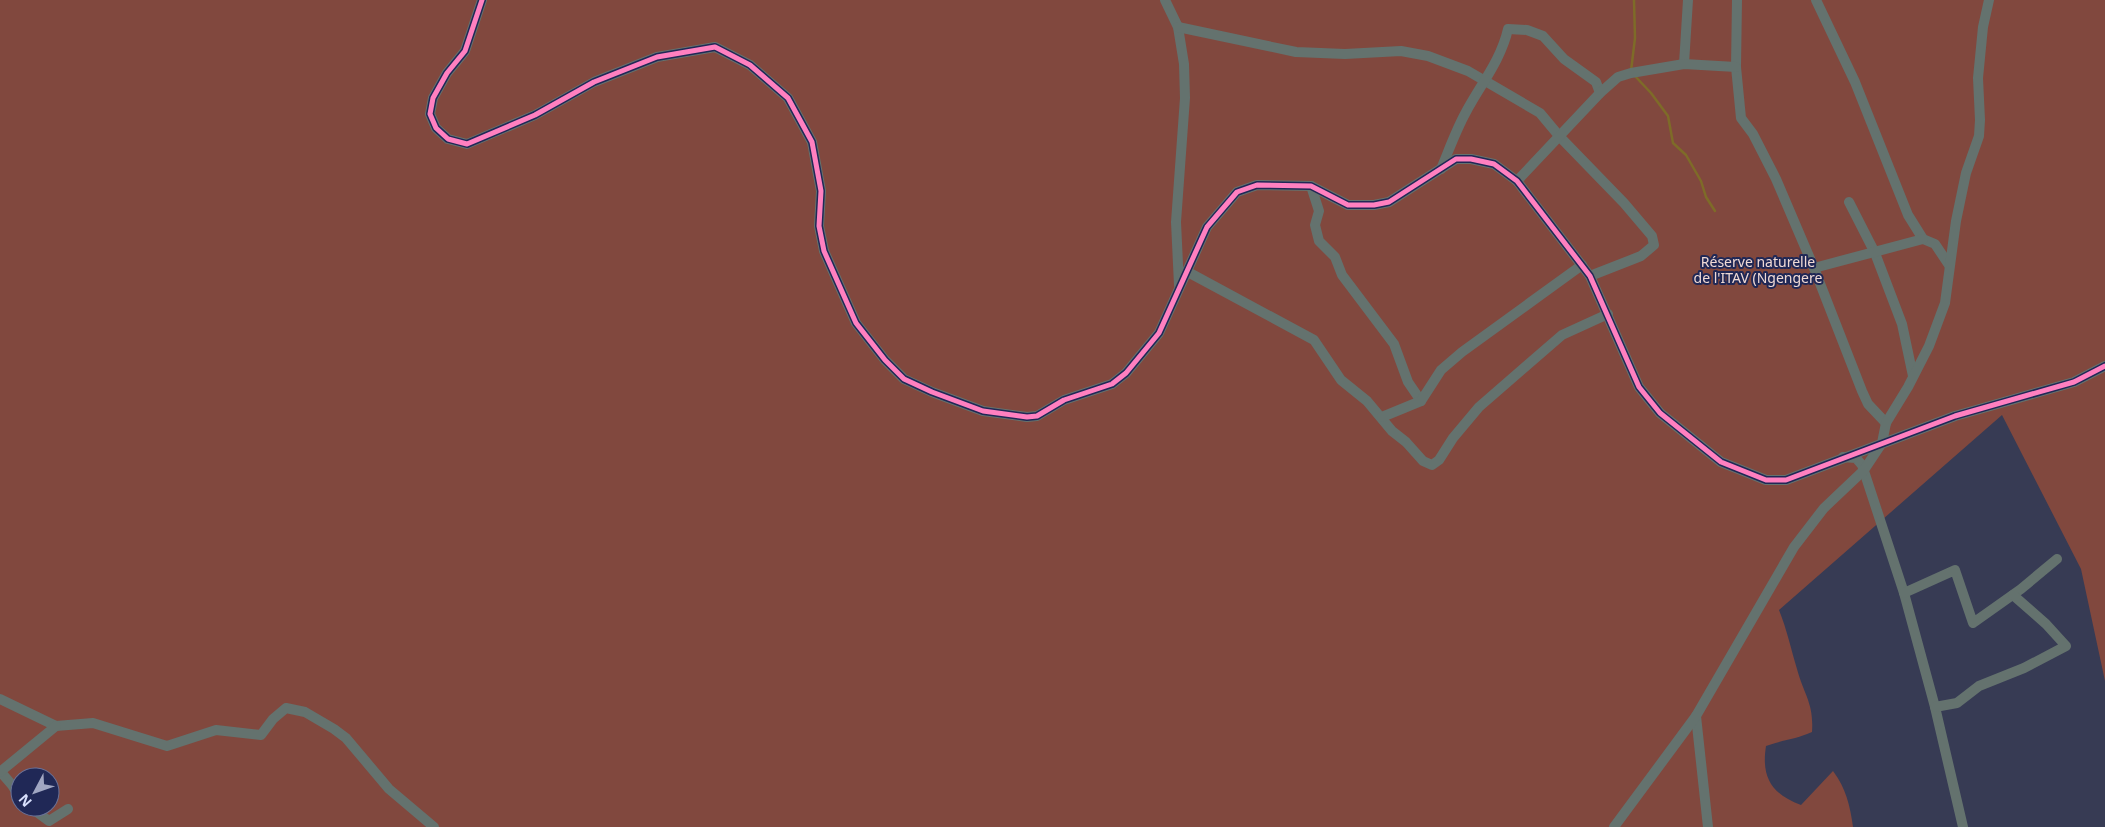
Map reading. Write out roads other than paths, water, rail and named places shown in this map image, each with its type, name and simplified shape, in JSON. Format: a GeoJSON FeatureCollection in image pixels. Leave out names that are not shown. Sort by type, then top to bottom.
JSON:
{"type":"FeatureCollection","features":[{"type":"Feature","properties":{"kind":"street"},"geometry":{"type":"LineString","coordinates":[[482,0],[465,51],[447,73],[433,98],[430,114],[436,128],[448,138],[467,144],[535,115],[594,82],[657,56],[715,47],[750,66],[788,98],[812,142],[821,191],[819,226],[824,251],[856,323],[885,360],[904,378],[932,392],[983,411],[1027,417],[1037,416],[1064,400],[1112,384],[1126,374],[1159,333],[1207,227],[1237,192],[1257,185],[1311,186],[1348,205],[1389,202],[1456,159],[1471,159],[1494,164],[1517,181],[1590,276],[1639,387],[1660,413],[1721,462],[1766,480],[1786,480],[1842,457],[1955,416],[2074,382],[2105,366]]}},
{"type":"Feature","properties":{"kind":"street"},"geometry":{"type":"LineString","coordinates":[[1165,0],[1178,27],[1184,64],[1185,98],[1176,222],[1179,286]]}},
{"type":"Feature","properties":{"kind":"street"},"geometry":{"type":"LineString","coordinates":[[1684,64],[1688,0]]}},
{"type":"Feature","properties":{"kind":"street"},"geometry":{"type":"LineString","coordinates":[[1737,0],[1736,67],[1741,118],[1753,134],[1776,179],[1868,404],[1886,423]]}},
{"type":"Feature","properties":{"kind":"street"},"geometry":{"type":"LineString","coordinates":[[1816,0],[1855,82],[1908,216],[1923,239],[1935,244],[1949,265]]}},
{"type":"Feature","properties":{"kind":"street"},"geometry":{"type":"LineString","coordinates":[[1614,827],[1696,716],[1794,548],[1824,508],[1864,470],[1882,443],[1886,423],[1929,346],[1945,303],[1949,265],[1966,173],[1979,136],[1978,78],[1983,27],[1989,0]]}},
{"type":"Feature","properties":{"kind":"street"},"geometry":{"type":"LineString","coordinates":[[1178,27],[1296,52],[1345,54],[1401,51],[1428,56],[1452,64],[1486,81],[1540,113],[1560,137],[1624,203],[1652,236],[1654,242],[1654,245],[1640,256],[1590,276]]}},
{"type":"Feature","properties":{"kind":"street"},"geometry":{"type":"LineString","coordinates":[[1441,170],[1466,112],[1486,81],[1508,29],[1527,30],[1543,36],[1564,59],[1596,82],[1600,93]]}},
{"type":"Feature","properties":{"kind":"street"},"geometry":{"type":"LineString","coordinates":[[1517,181],[1600,93],[1618,77],[1631,72],[1684,64],[1736,67]]}},
{"type":"Feature","properties":{"kind":"street"},"geometry":{"type":"LineString","coordinates":[[1311,186],[1319,211],[1315,225],[1319,241],[1335,257],[1342,275],[1394,344],[1408,382],[1421,401]]}},
{"type":"Feature","properties":{"kind":"street"},"geometry":{"type":"LineString","coordinates":[[1849,202],[1875,253],[1902,324],[1913,376]]}},
{"type":"Feature","properties":{"kind":"street"},"geometry":{"type":"LineString","coordinates":[[1814,268],[1923,239]]}},
{"type":"Feature","properties":{"kind":"street"},"geometry":{"type":"LineString","coordinates":[[1382,417],[1421,401],[1441,370],[1462,352],[1582,266]]}},
{"type":"Feature","properties":{"kind":"street"},"geometry":{"type":"LineString","coordinates":[[1186,271],[1314,340],[1341,380],[1367,401],[1392,431],[1406,442],[1423,460],[1432,465],[1439,460],[1453,438],[1479,406],[1562,335],[1608,314]]}},
{"type":"Feature","properties":{"kind":"street"},"geometry":{"type":"LineString","coordinates":[[1842,457],[1859,460],[1884,526],[1935,706],[1964,827]]}},
{"type":"Feature","properties":{"kind":"street"},"geometry":{"type":"LineString","coordinates":[[1904,593],[1955,570],[1973,623],[2013,595],[2057,559]]}},
{"type":"Feature","properties":{"kind":"street"},"geometry":{"type":"LineString","coordinates":[[1935,706],[1957,703],[1979,686],[2024,668],[2066,646],[2046,624],[2013,595]]}},
{"type":"Feature","properties":{"kind":"street"},"geometry":{"type":"LineString","coordinates":[[0,699],[56,726],[93,723],[167,746],[216,730],[261,735],[273,719],[286,708],[295,708],[334,729],[346,738],[389,789],[434,827]]}},
{"type":"Feature","properties":{"kind":"street"},"geometry":{"type":"LineString","coordinates":[[1696,716],[1708,827]]}},
{"type":"Feature","properties":{"kind":"street"},"geometry":{"type":"LineString","coordinates":[[10,784],[0,771],[56,726]]}},
{"type":"Feature","properties":{"kind":"street"},"geometry":{"type":"LineString","coordinates":[[46,824],[68,809]]}},
{"type":"Feature","properties":{"kind":"waterway"},"geometry":{"type":"LineString","coordinates":[[1631,71],[1635,38],[1634,0]]}},
{"type":"Feature","properties":{"kind":"waterway"},"geometry":{"type":"LineString","coordinates":[[1634,75],[1651,93],[1668,116],[1673,143],[1686,155],[1701,181],[1706,197],[1715,211]]}},
{"type":"Feature","properties":{"kind":"park label","name":"Réserve naturelle de l'ITAV (Ngengere"},"geometry":{"type":"Point","coordinates":[1758,270]}}]}
